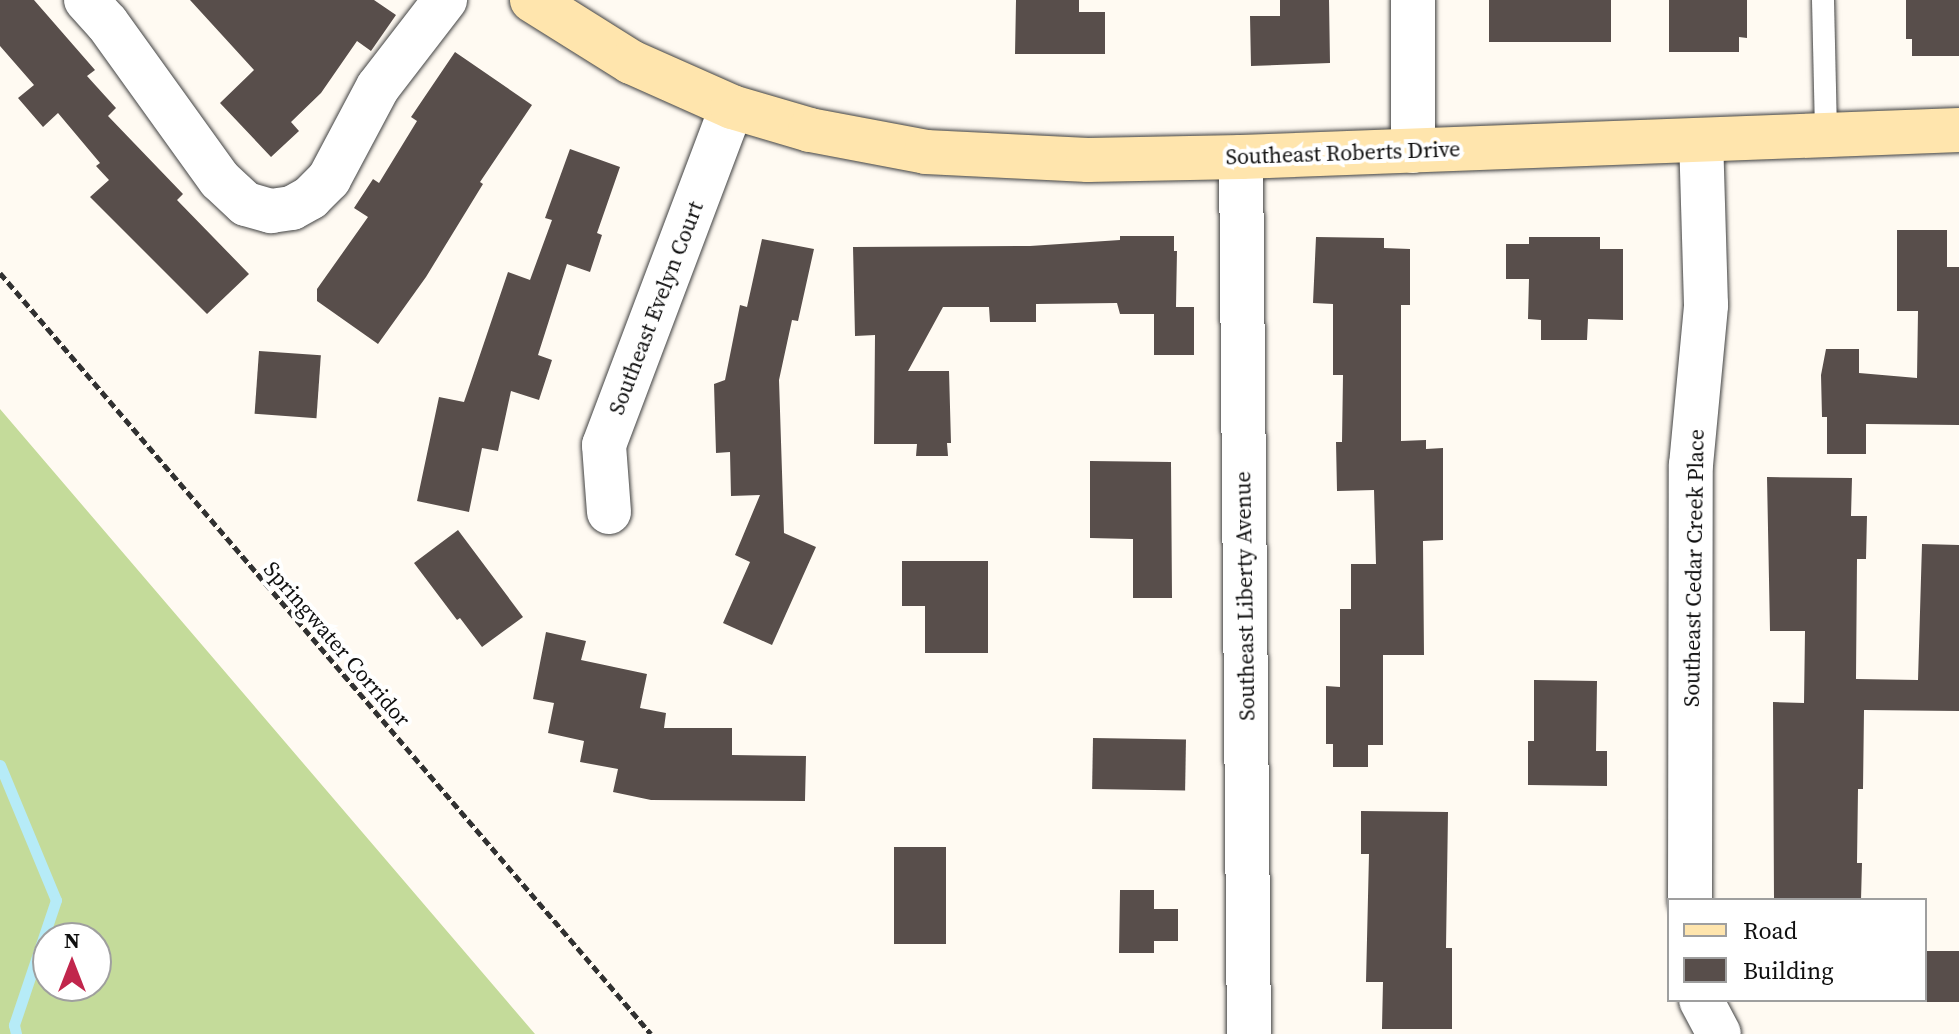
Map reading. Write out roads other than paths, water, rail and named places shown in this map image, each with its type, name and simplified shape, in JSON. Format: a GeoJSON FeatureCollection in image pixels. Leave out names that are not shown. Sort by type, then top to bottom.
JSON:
{"type":"FeatureCollection","features":[{"type":"Feature","properties":{"kind":"street"},"geometry":{"type":"LineString","coordinates":[[86,0],[107,23],[220,180],[246,204],[271,211],[292,208],[310,198],[329,179],[378,87],[445,0]]}},
{"type":"Feature","properties":{"kind":"street","name":"Southeast Roberts Drive"},"geometry":{"type":"LineString","coordinates":[[532,0],[631,62],[732,107],[810,130],[926,152],[1088,160],[1241,157],[1959,130]]}},
{"type":"Feature","properties":{"kind":"street"},"geometry":{"type":"LineString","coordinates":[[1413,0],[1413,151]]}},
{"type":"Feature","properties":{"kind":"street","name":"Southeast Evelyn Court"},"geometry":{"type":"LineString","coordinates":[[609,512],[604,445],[732,107]]}},
{"type":"Feature","properties":{"kind":"street","name":"Southeast Cedar Creek Place"},"geometry":{"type":"LineString","coordinates":[[1690,898],[1691,465],[1706,305],[1701,140]]}},
{"type":"Feature","properties":{"kind":"street","name":"Southeast Liberty Avenue"},"geometry":{"type":"LineString","coordinates":[[1241,157],[1249,1034]]}},
{"type":"Feature","properties":{"kind":"street"},"geometry":{"type":"LineString","coordinates":[[1702,1002],[1719,1034]]}},
{"type":"Feature","properties":{"kind":"lane"},"geometry":{"type":"LineString","coordinates":[[1823,0],[1826,135]]}},
{"type":"Feature","properties":{"kind":"waterway"},"geometry":{"type":"LineString","coordinates":[[0,765],[56,900],[14,1025],[16,1034]]}}]}
